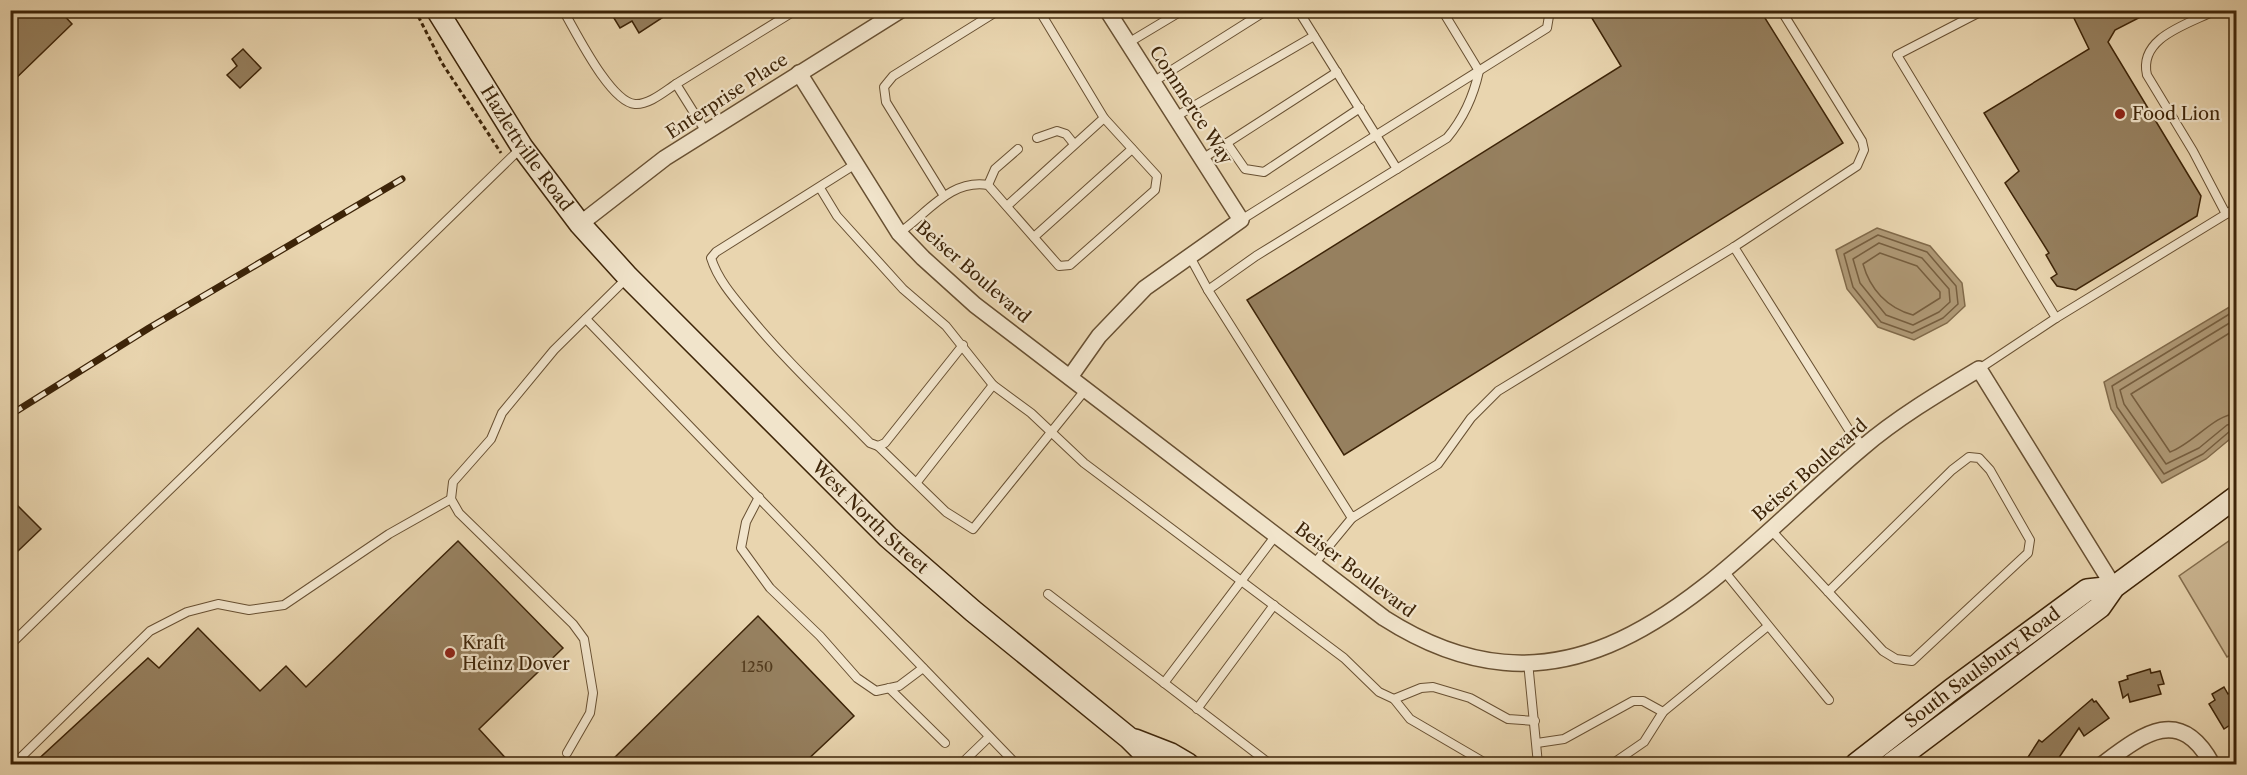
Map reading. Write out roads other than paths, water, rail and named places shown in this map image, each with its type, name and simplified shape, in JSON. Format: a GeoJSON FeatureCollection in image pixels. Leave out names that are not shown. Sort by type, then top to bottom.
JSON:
{"type":"FeatureCollection","features":[{"type":"Feature","properties":{"kind":"main road","name":"Hazlettville Road"},"geometry":{"type":"LineString","coordinates":[[437,10],[522,147],[580,224],[628,277]]}},
{"type":"Feature","properties":{"kind":"main road","name":"West North Street"},"geometry":{"type":"LineString","coordinates":[[628,277],[888,537],[1129,738],[1155,765]]}},
{"type":"Feature","properties":{"kind":"main road","name":"South Saulsbury Road"},"geometry":{"type":"LineString","coordinates":[[1891,765],[2100,607],[2114,586],[2236,497]]}},
{"type":"Feature","properties":{"kind":"main road","name":"South Saulsbury Road"},"geometry":{"type":"LineString","coordinates":[[1856,765],[1951,690],[2087,590],[2114,586]]}},
{"type":"Feature","properties":{"kind":"main road","name":"West North Street"},"geometry":{"type":"LineString","coordinates":[[1129,738],[1172,754],[1188,765]]}},
{"type":"Feature","properties":{"kind":"street","name":"Enterprise Place"},"geometry":{"type":"LineString","coordinates":[[580,224],[665,158],[901,10]]}},
{"type":"Feature","properties":{"kind":"street","name":"Commerce Way"},"geometry":{"type":"LineString","coordinates":[[1107,10],[1241,220]]}},
{"type":"Feature","properties":{"kind":"street","name":"Beiser Boulevard"},"geometry":{"type":"LineString","coordinates":[[799,73],[854,165],[899,233],[975,305],[1412,636],[1449,651],[1484,659],[1528,663],[1595,652],[1628,638],[1663,618],[1724,571],[1863,446],[1979,369]]}},
{"type":"Feature","properties":{"kind":"street"},"geometry":{"type":"LineString","coordinates":[[1070,377],[1099,336],[1144,288],[1241,220]]}},
{"type":"Feature","properties":{"kind":"street"},"geometry":{"type":"LineString","coordinates":[[1979,369],[2114,586]]}},
{"type":"Feature","properties":{"kind":"street"},"geometry":{"type":"LineString","coordinates":[[2103,765],[2153,731],[2171,729],[2192,736],[2212,765]]}},
{"type":"Feature","properties":{"kind":"lane"},"geometry":{"type":"LineString","coordinates":[[563,10],[620,98],[636,104],[644,103],[796,10]]}},
{"type":"Feature","properties":{"kind":"lane"},"geometry":{"type":"LineString","coordinates":[[944,196],[886,102],[884,87],[893,76],[999,10]]}},
{"type":"Feature","properties":{"kind":"lane"},"geometry":{"type":"LineString","coordinates":[[899,233],[959,186],[974,183],[988,185],[1059,266],[1070,265],[1155,190],[1156,176],[1104,118],[1039,10]]}},
{"type":"Feature","properties":{"kind":"lane"},"geometry":{"type":"LineString","coordinates":[[1128,43],[1183,10]]}},
{"type":"Feature","properties":{"kind":"lane"},"geometry":{"type":"LineString","coordinates":[[1153,82],[1267,10]]}},
{"type":"Feature","properties":{"kind":"lane"},"geometry":{"type":"LineString","coordinates":[[1298,10],[1397,169]]}},
{"type":"Feature","properties":{"kind":"lane"},"geometry":{"type":"LineString","coordinates":[[1209,290],[1447,138],[1454,130],[1475,89],[1479,71],[1443,10]]}},
{"type":"Feature","properties":{"kind":"lane"},"geometry":{"type":"LineString","coordinates":[[1241,220],[1547,28],[1549,16],[1545,10]]}},
{"type":"Feature","properties":{"kind":"lane"},"geometry":{"type":"LineString","coordinates":[[1314,564],[1352,518],[1438,464],[1471,418],[1498,391],[1734,247],[1857,166],[1864,150],[1854,126],[1781,10]]}},
{"type":"Feature","properties":{"kind":"lane"},"geometry":{"type":"LineString","coordinates":[[1984,10],[1897,55],[2056,318]]}},
{"type":"Feature","properties":{"kind":"lane"},"geometry":{"type":"LineString","coordinates":[[2216,10],[2153,43],[2145,57],[2145,65],[2152,83],[2193,151],[2226,214]]}},
{"type":"Feature","properties":{"kind":"lane"},"geometry":{"type":"LineString","coordinates":[[1175,117],[1314,36]]}},
{"type":"Feature","properties":{"kind":"lane"},"geometry":{"type":"LineString","coordinates":[[1202,159],[1337,72]]}},
{"type":"Feature","properties":{"kind":"lane"},"geometry":{"type":"LineString","coordinates":[[676,84],[706,132]]}},
{"type":"Feature","properties":{"kind":"lane"},"geometry":{"type":"LineString","coordinates":[[1227,143],[1245,170],[1264,172],[1360,108]]}},
{"type":"Feature","properties":{"kind":"lane"},"geometry":{"type":"LineString","coordinates":[[1007,206],[1104,118]]}},
{"type":"Feature","properties":{"kind":"lane"},"geometry":{"type":"LineString","coordinates":[[1037,138],[1057,131],[1066,135],[1074,144]]}},
{"type":"Feature","properties":{"kind":"lane"},"geometry":{"type":"LineString","coordinates":[[10,645],[522,147]]}},
{"type":"Feature","properties":{"kind":"lane"},"geometry":{"type":"LineString","coordinates":[[988,185],[995,169],[1017,149]]}},
{"type":"Feature","properties":{"kind":"lane"},"geometry":{"type":"LineString","coordinates":[[1034,237],[1132,149]]}},
{"type":"Feature","properties":{"kind":"lane"},"geometry":{"type":"LineString","coordinates":[[854,165],[716,252],[711,258],[730,293],[771,342],[870,443],[878,446],[946,512],[973,529],[1052,434],[1086,389]]}},
{"type":"Feature","properties":{"kind":"lane"},"geometry":{"type":"LineString","coordinates":[[820,188],[837,216],[903,289],[946,326],[993,385],[1031,413],[1084,463],[1344,658],[1379,692],[1394,699],[1410,719],[1487,765]]}},
{"type":"Feature","properties":{"kind":"lane"},"geometry":{"type":"LineString","coordinates":[[1979,369],[2056,318],[2236,208]]}},
{"type":"Feature","properties":{"kind":"lane"},"geometry":{"type":"LineString","coordinates":[[1734,247],[1849,430],[1863,446]]}},
{"type":"Feature","properties":{"kind":"lane"},"geometry":{"type":"LineString","coordinates":[[1189,255],[1352,518]]}},
{"type":"Feature","properties":{"kind":"lane"},"geometry":{"type":"LineString","coordinates":[[567,753],[590,712],[593,693],[584,639],[573,624],[459,513],[451,499],[453,482],[491,440],[502,413],[554,350],[628,277]]}},
{"type":"Feature","properties":{"kind":"lane"},"geometry":{"type":"LineString","coordinates":[[586,319],[1017,765]]}},
{"type":"Feature","properties":{"kind":"lane"},"geometry":{"type":"LineString","coordinates":[[878,446],[885,443],[963,345]]}},
{"type":"Feature","properties":{"kind":"lane"},"geometry":{"type":"LineString","coordinates":[[916,482],[993,385]]}},
{"type":"Feature","properties":{"kind":"lane"},"geometry":{"type":"LineString","coordinates":[[1771,530],[1828,592],[1883,651],[1896,659],[1911,661],[2028,553],[2030,540],[1990,470],[1979,458],[1969,457],[1952,470],[1828,592]]}},
{"type":"Feature","properties":{"kind":"lane"},"geometry":{"type":"LineString","coordinates":[[759,497],[746,522],[741,548],[770,588],[820,636],[857,678],[876,691],[899,686],[923,668]]}},
{"type":"Feature","properties":{"kind":"lane"},"geometry":{"type":"LineString","coordinates":[[14,765],[150,631],[188,612],[218,604],[249,610],[284,605],[389,534],[451,499]]}},
{"type":"Feature","properties":{"kind":"lane"},"geometry":{"type":"LineString","coordinates":[[1164,684],[1276,535]]}},
{"type":"Feature","properties":{"kind":"lane"},"geometry":{"type":"LineString","coordinates":[[1724,571],[1829,700]]}},
{"type":"Feature","properties":{"kind":"lane"},"geometry":{"type":"LineString","coordinates":[[1048,594],[1270,765]]}},
{"type":"Feature","properties":{"kind":"lane"},"geometry":{"type":"LineString","coordinates":[[1197,709],[1274,605]]}},
{"type":"Feature","properties":{"kind":"lane"},"geometry":{"type":"LineString","coordinates":[[1612,765],[1644,742],[1663,712],[1768,626]]}},
{"type":"Feature","properties":{"kind":"lane"},"geometry":{"type":"LineString","coordinates":[[1528,663],[1538,765]]}},
{"type":"Feature","properties":{"kind":"lane"},"geometry":{"type":"LineString","coordinates":[[1394,699],[1420,688],[1433,687],[1470,698],[1508,719],[1535,722]]}},
{"type":"Feature","properties":{"kind":"lane"},"geometry":{"type":"LineString","coordinates":[[889,688],[945,743]]}},
{"type":"Feature","properties":{"kind":"lane"},"geometry":{"type":"LineString","coordinates":[[1537,743],[1564,739],[1633,701],[1643,701],[1663,712]]}},
{"type":"Feature","properties":{"kind":"lane"},"geometry":{"type":"LineString","coordinates":[[961,765],[989,737]]}},
{"type":"Feature","properties":{"kind":"water"},"geometry":{"type":"Polygon","coordinates":[[[1877,228],[1930,246],[1962,283],[1965,306],[1947,323],[1914,340],[1878,327],[1847,289],[1836,250],[1877,228]]]}},
{"type":"Feature","properties":{"kind":"water"},"geometry":{"type":"Polygon","coordinates":[[[2236,303],[2236,434],[2206,459],[2162,483],[2111,409],[2104,382],[2236,303]]]}},
{"type":"Feature","properties":{"kind":"railway"},"geometry":{"type":"LineString","coordinates":[[10,415],[149,328],[402,179]]}},
{"type":"Feature","properties":{"kind":"place","name":"Food Lion"},"geometry":{"type":"Point","coordinates":[2120,114]}},
{"type":"Feature","properties":{"kind":"place","name":"Kraft Heinz Dover"},"geometry":{"type":"Point","coordinates":[450,653]}}]}
